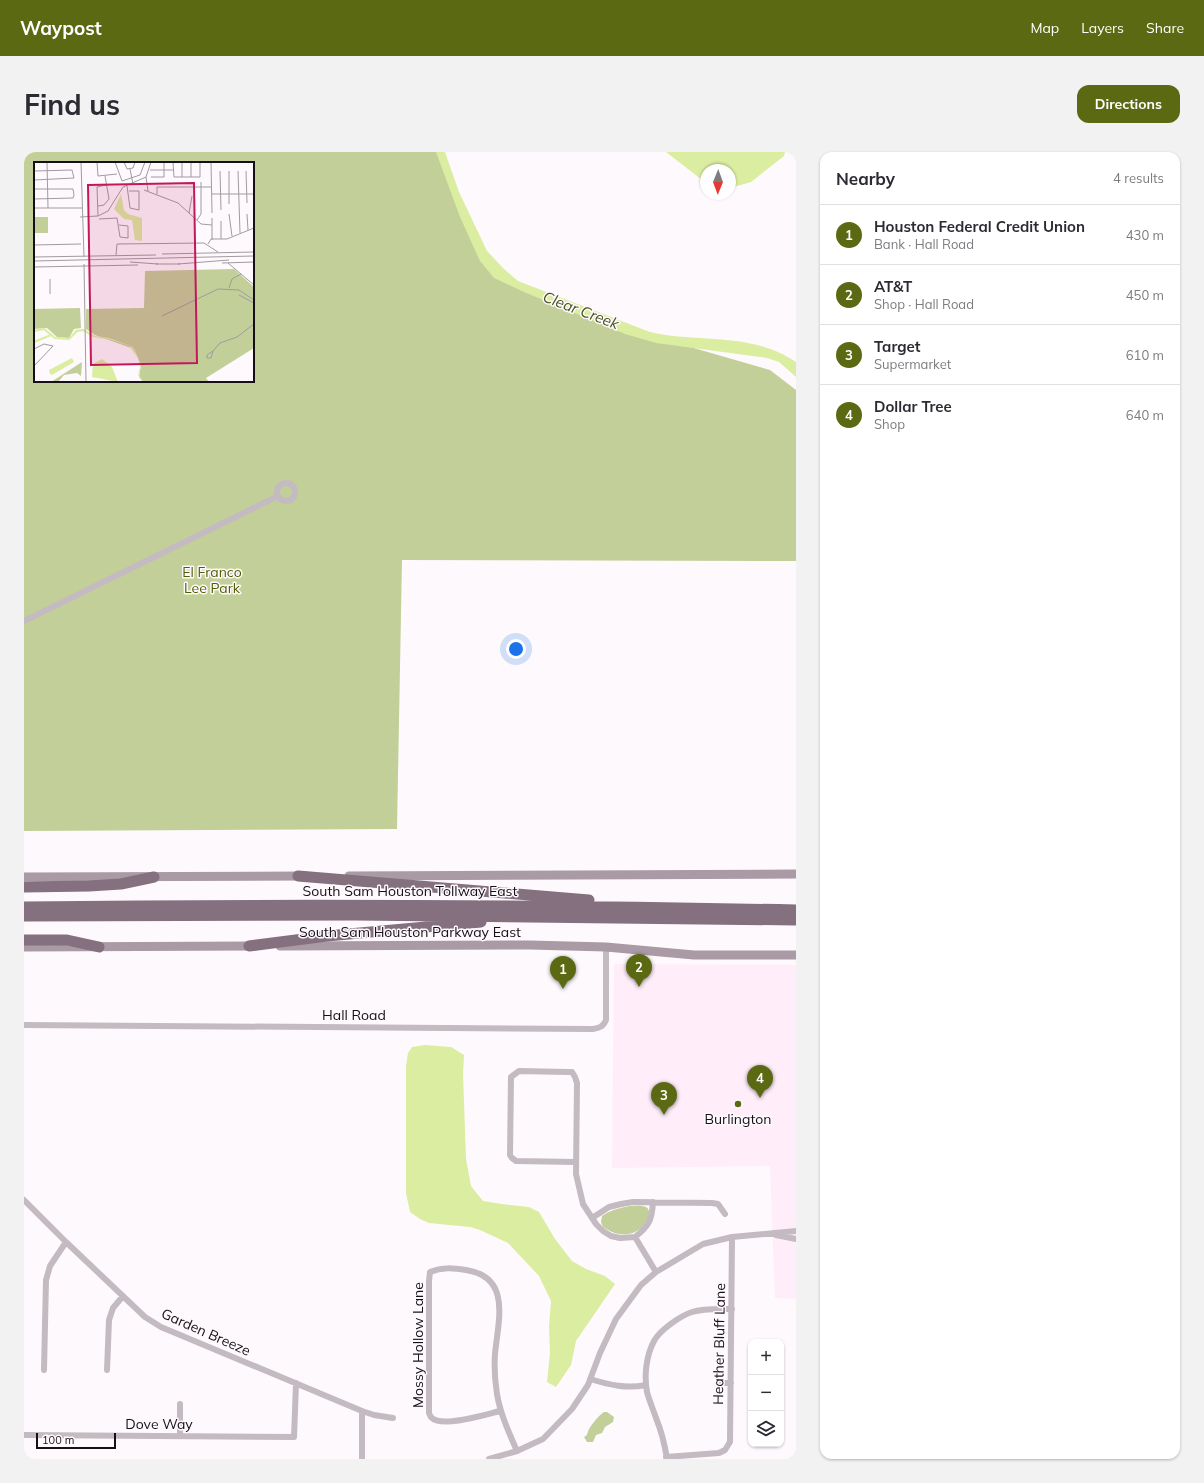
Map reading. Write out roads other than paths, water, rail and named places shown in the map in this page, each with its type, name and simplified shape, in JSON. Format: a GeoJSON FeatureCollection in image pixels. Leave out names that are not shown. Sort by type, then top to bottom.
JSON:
{"type":"FeatureCollection","features":[{"type":"Feature","properties":{"kind":"highway"},"geometry":{"type":"LineString","coordinates":[[298,876],[600,901],[626,907]]}},
{"type":"Feature","properties":{"kind":"highway"},"geometry":{"type":"LineString","coordinates":[[24,887],[115,884],[154,877]]}},
{"type":"Feature","properties":{"kind":"highway","name":"South Sam Houston Tollway East"},"geometry":{"type":"LineString","coordinates":[[24,907],[359,905],[796,910]]}},
{"type":"Feature","properties":{"kind":"highway","name":"South Sam Houston Tollway East"},"geometry":{"type":"LineString","coordinates":[[24,916],[347,915],[796,920]]}},
{"type":"Feature","properties":{"kind":"highway"},"geometry":{"type":"LineString","coordinates":[[249,946],[327,936],[445,926],[534,916]]}},
{"type":"Feature","properties":{"kind":"highway"},"geometry":{"type":"LineString","coordinates":[[24,940],[67,940],[99,947]]}},
{"type":"Feature","properties":{"kind":"main road"},"geometry":{"type":"LineString","coordinates":[[24,877],[796,874]]}},
{"type":"Feature","properties":{"kind":"main road","name":"South Sam Houston Parkway East"},"geometry":{"type":"LineString","coordinates":[[24,947],[530,945],[606,947],[694,955],[796,955]]}},
{"type":"Feature","properties":{"kind":"street"},"geometry":{"type":"LineString","coordinates":[[24,621],[278,496]]}},
{"type":"Feature","properties":{"kind":"street","name":"Hall Road"},"geometry":{"type":"LineString","coordinates":[[24,1026],[593,1029],[600,1028],[604,1025],[606,1020],[606,947]]}},
{"type":"Feature","properties":{"kind":"street"},"geometry":{"type":"LineString","coordinates":[[576,1162],[516,1161],[510,1155],[511,1077],[519,1071],[572,1072],[575,1077],[577,1083],[576,1174],[581,1199],[592,1218],[603,1231],[611,1236],[620,1238],[635,1237],[648,1225],[651,1218],[653,1202]]}},
{"type":"Feature","properties":{"kind":"street","name":"Garden Breeze"},"geometry":{"type":"LineString","coordinates":[[24,1200],[123,1296],[146,1317],[161,1327],[362,1411],[374,1415],[393,1418]]}},
{"type":"Feature","properties":{"kind":"street"},"geometry":{"type":"LineString","coordinates":[[592,1218],[609,1207],[621,1204],[653,1202],[712,1203],[718,1204],[725,1214]]}},
{"type":"Feature","properties":{"kind":"street"},"geometry":{"type":"LineString","coordinates":[[489,1459],[517,1451],[543,1438],[572,1409],[588,1386],[600,1353],[616,1319],[641,1284],[656,1272],[703,1244],[732,1237],[796,1231]]}},
{"type":"Feature","properties":{"kind":"street"},"geometry":{"type":"LineString","coordinates":[[770,1234],[796,1239]]}},
{"type":"Feature","properties":{"kind":"street"},"geometry":{"type":"LineString","coordinates":[[635,1237],[656,1272]]}},
{"type":"Feature","properties":{"kind":"street","name":"Heather Bluff Lane"},"geometry":{"type":"LineString","coordinates":[[666,1458],[719,1453],[725,1450],[730,1442],[732,1237]]}},
{"type":"Feature","properties":{"kind":"street"},"geometry":{"type":"LineString","coordinates":[[44,1370],[46,1280],[50,1266],[66,1242]]}},
{"type":"Feature","properties":{"kind":"street","name":"Mossy Hollow Lane"},"geometry":{"type":"LineString","coordinates":[[438,1268],[468,1270],[482,1274],[494,1286],[499,1299],[499,1328],[495,1355],[497,1394],[500,1411],[475,1418],[448,1422],[438,1421],[432,1418],[428,1413],[429,1281],[430,1272],[438,1268]]}},
{"type":"Feature","properties":{"kind":"street"},"geometry":{"type":"LineString","coordinates":[[107,1370],[109,1320],[113,1308],[123,1296]]}},
{"type":"Feature","properties":{"kind":"street"},"geometry":{"type":"LineString","coordinates":[[666,1458],[658,1422],[646,1386],[648,1357],[654,1340],[669,1326],[684,1316],[694,1312],[732,1309]]}},
{"type":"Feature","properties":{"kind":"street"},"geometry":{"type":"LineString","coordinates":[[590,1379],[613,1386],[646,1386]]}},
{"type":"Feature","properties":{"kind":"street","name":"Dove Way"},"geometry":{"type":"LineString","coordinates":[[24,1435],[294,1437],[296,1383]]}},
{"type":"Feature","properties":{"kind":"street"},"geometry":{"type":"LineString","coordinates":[[720,1383],[731,1383]]}},
{"type":"Feature","properties":{"kind":"street"},"geometry":{"type":"LineString","coordinates":[[180,1404],[180,1436]]}},
{"type":"Feature","properties":{"kind":"street"},"geometry":{"type":"LineString","coordinates":[[362,1411],[362,1459]]}},
{"type":"Feature","properties":{"kind":"street"},"geometry":{"type":"LineString","coordinates":[[500,1411],[517,1451]]}},
{"type":"Feature","properties":{"kind":"water","name":"Clear Creek"},"geometry":{"type":"Polygon","coordinates":[[[436,152],[445,152],[459,192],[487,251],[518,281],[650,332],[682,337],[749,343],[765,347],[796,362],[796,377],[779,362],[767,358],[656,343],[625,334],[494,278],[480,261],[460,217],[436,152]]]}},
{"type":"Feature","properties":{"kind":"water"},"geometry":{"type":"Polygon","coordinates":[[[666,152],[785,152],[784,156],[751,182],[736,186],[736,164],[700,164],[700,178],[666,152]]]}},
{"type":"Feature","properties":{"kind":"water"},"geometry":{"type":"Polygon","coordinates":[[[425,1045],[451,1047],[464,1055],[463,1074],[466,1159],[471,1186],[483,1201],[529,1207],[539,1212],[555,1239],[572,1261],[586,1269],[605,1276],[615,1284],[576,1341],[571,1365],[556,1387],[547,1382],[550,1353],[549,1326],[551,1301],[539,1276],[508,1243],[470,1227],[429,1223],[410,1212],[406,1193],[406,1066],[408,1053],[412,1047],[425,1045]]]}},
{"type":"Feature","properties":{"kind":"place","name":"AT&T"},"geometry":{"type":"Point","coordinates":[639,987]}},
{"type":"Feature","properties":{"kind":"place","name":"Houston Federal Credit Union"},"geometry":{"type":"Point","coordinates":[563,989]}},
{"type":"Feature","properties":{"kind":"place","name":"Dollar Tree"},"geometry":{"type":"Point","coordinates":[760,1098]}},
{"type":"Feature","properties":{"kind":"place","name":"Burlington"},"geometry":{"type":"Point","coordinates":[738,1104]}},
{"type":"Feature","properties":{"kind":"place","name":"Target"},"geometry":{"type":"Point","coordinates":[664,1115]}},
{"type":"Feature","properties":{"kind":"park label","name":"El Franco Lee Park"},"geometry":{"type":"Point","coordinates":[212,580]}}]}
